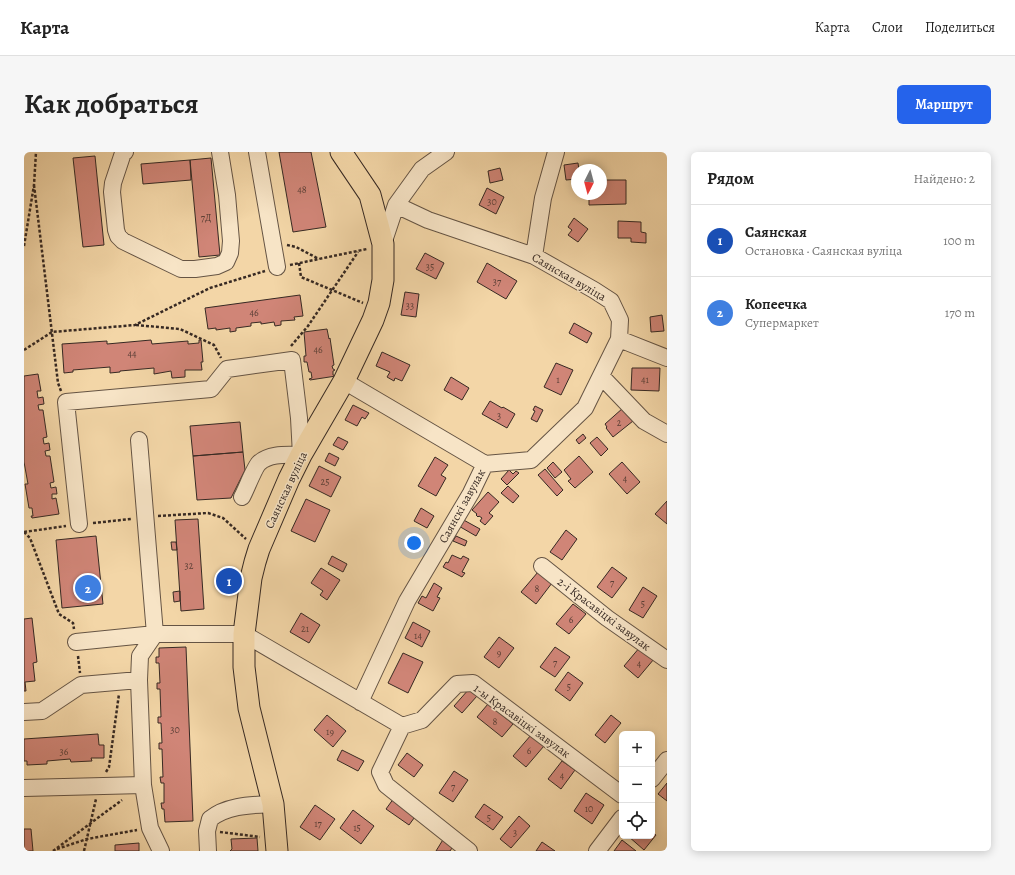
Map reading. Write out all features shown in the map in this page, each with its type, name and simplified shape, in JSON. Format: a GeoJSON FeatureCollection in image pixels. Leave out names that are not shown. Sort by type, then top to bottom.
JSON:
{"type":"FeatureCollection","features":[{"type":"Feature","properties":{"kind":"main road","name":"Саянская вуліца"},"geometry":{"type":"LineString","coordinates":[[278,851],[273,804],[249,708],[244,667],[244,634],[254,562],[250,542],[289,478],[344,381],[377,309],[383,280],[383,244],[370,195],[341,152]]}},
{"type":"Feature","properties":{"kind":"street"},"geometry":{"type":"LineString","coordinates":[[125,152],[123,153],[113,184],[112,192],[118,236],[123,241],[181,268],[195,269],[222,264],[226,262],[230,253],[227,195],[220,152]]}},
{"type":"Feature","properties":{"kind":"street"},"geometry":{"type":"LineString","coordinates":[[257,152],[277,267]]}},
{"type":"Feature","properties":{"kind":"street"},"geometry":{"type":"LineString","coordinates":[[383,244],[396,205],[422,169],[446,152]]}},
{"type":"Feature","properties":{"kind":"street"},"geometry":{"type":"LineString","coordinates":[[534,256],[543,198],[556,152]]}},
{"type":"Feature","properties":{"kind":"street","name":"Саянская вуліца"},"geometry":{"type":"LineString","coordinates":[[396,205],[428,220],[534,256],[594,290],[611,301],[620,320],[619,339]]}},
{"type":"Feature","properties":{"kind":"street"},"geometry":{"type":"LineString","coordinates":[[619,339],[667,358]]}},
{"type":"Feature","properties":{"kind":"street","name":"Саянскі завулак"},"geometry":{"type":"LineString","coordinates":[[360,702],[407,601],[471,493],[485,464],[531,460],[585,408],[619,339]]}},
{"type":"Feature","properties":{"kind":"street"},"geometry":{"type":"LineString","coordinates":[[80,524],[66,402],[211,389],[227,369],[292,360],[299,418],[301,455],[282,455],[267,458],[258,464],[242,497]]}},
{"type":"Feature","properties":{"kind":"street"},"geometry":{"type":"LineString","coordinates":[[601,376],[644,422],[667,434]]}},
{"type":"Feature","properties":{"kind":"street"},"geometry":{"type":"LineString","coordinates":[[344,381],[485,464]]}},
{"type":"Feature","properties":{"kind":"street"},"geometry":{"type":"LineString","coordinates":[[139,440],[155,634],[140,656],[139,680],[143,784],[150,828],[161,851]]}},
{"type":"Feature","properties":{"kind":"street","name":"2-і Красавіцкі завулак"},"geometry":{"type":"LineString","coordinates":[[542,566],[607,618],[667,660]]}},
{"type":"Feature","properties":{"kind":"street"},"geometry":{"type":"LineString","coordinates":[[76,642],[155,634],[244,634],[402,726],[380,772],[386,785],[470,851]]}},
{"type":"Feature","properties":{"kind":"street"},"geometry":{"type":"LineString","coordinates":[[24,712],[42,711],[82,685],[139,680]]}},
{"type":"Feature","properties":{"kind":"street","name":"1-ы Красавіцкі завулак"},"geometry":{"type":"LineString","coordinates":[[402,726],[422,720],[457,684],[473,683],[619,793]]}},
{"type":"Feature","properties":{"kind":"street"},"geometry":{"type":"LineString","coordinates":[[655,775],[667,760]]}},
{"type":"Feature","properties":{"kind":"street"},"geometry":{"type":"LineString","coordinates":[[24,788],[143,784]]}},
{"type":"Feature","properties":{"kind":"street"},"geometry":{"type":"LineString","coordinates":[[208,851],[207,831],[210,819],[216,814],[227,809],[273,804]]}},
{"type":"Feature","properties":{"kind":"street"},"geometry":{"type":"LineString","coordinates":[[596,851],[619,822]]}},
{"type":"Feature","properties":{"kind":"path"},"geometry":{"type":"LineString","coordinates":[[24,246],[34,185],[36,152]]}},
{"type":"Feature","properties":{"kind":"path"},"geometry":{"type":"LineString","coordinates":[[34,185],[58,383],[66,402]]}},
{"type":"Feature","properties":{"kind":"path"},"geometry":{"type":"LineString","coordinates":[[136,325],[210,288],[277,267],[358,252],[383,244]]}},
{"type":"Feature","properties":{"kind":"path"},"geometry":{"type":"LineString","coordinates":[[276,362],[308,326],[358,252]]}},
{"type":"Feature","properties":{"kind":"path"},"geometry":{"type":"LineString","coordinates":[[298,263],[301,278],[377,309]]}},
{"type":"Feature","properties":{"kind":"path"},"geometry":{"type":"LineString","coordinates":[[24,350],[52,332],[136,325],[180,329],[214,345],[227,369]]}},
{"type":"Feature","properties":{"kind":"path"},"geometry":{"type":"LineString","coordinates":[[24,532],[145,517],[208,513],[223,518],[250,542]]}},
{"type":"Feature","properties":{"kind":"path"},"geometry":{"type":"LineString","coordinates":[[24,532],[30,538],[59,614],[73,623],[82,685]]}},
{"type":"Feature","properties":{"kind":"path"},"geometry":{"type":"LineString","coordinates":[[84,851],[99,786],[109,767],[121,682]]}},
{"type":"Feature","properties":{"kind":"path"},"geometry":{"type":"LineString","coordinates":[[53,851],[143,784]]}},
{"type":"Feature","properties":{"kind":"path"},"geometry":{"type":"LineString","coordinates":[[53,851],[87,839],[150,828]]}},
{"type":"Feature","properties":{"kind":"path"},"geometry":{"type":"LineString","coordinates":[[207,831],[262,837]]}},
{"type":"Feature","properties":{"kind":"building"},"geometry":{"type":"Polygon","coordinates":[[[279,152],[311,152],[326,227],[293,232],[279,152]]]}},
{"type":"Feature","properties":{"kind":"building"},"geometry":{"type":"Polygon","coordinates":[[[95,156],[104,245],[83,247],[73,158],[95,156]]]}},
{"type":"Feature","properties":{"kind":"building"},"geometry":{"type":"Polygon","coordinates":[[[211,158],[220,255],[199,257],[190,160],[211,158]]]}},
{"type":"Feature","properties":{"kind":"building"},"geometry":{"type":"Polygon","coordinates":[[[190,160],[191,180],[143,184],[141,164],[190,160]]]}},
{"type":"Feature","properties":{"kind":"building"},"geometry":{"type":"Polygon","coordinates":[[[571,164],[571,180],[566,180],[564,165],[571,164]]]}},
{"type":"Feature","properties":{"kind":"building"},"geometry":{"type":"Polygon","coordinates":[[[500,168],[503,180],[490,183],[488,171],[500,168]]]}},
{"type":"Feature","properties":{"kind":"building"},"geometry":{"type":"Polygon","coordinates":[[[607,180],[626,180],[626,204],[589,205],[589,200],[607,200],[607,180]]]}},
{"type":"Feature","properties":{"kind":"building"},"geometry":{"type":"Polygon","coordinates":[[[487,188],[504,197],[496,214],[479,205],[487,188]]]}},
{"type":"Feature","properties":{"kind":"building"},"geometry":{"type":"Polygon","coordinates":[[[574,218],[588,229],[578,242],[568,235],[572,230],[568,227],[574,218]]]}},
{"type":"Feature","properties":{"kind":"building"},"geometry":{"type":"Polygon","coordinates":[[[618,221],[641,222],[641,232],[646,233],[646,243],[631,242],[631,238],[618,238],[618,221]]]}},
{"type":"Feature","properties":{"kind":"building"},"geometry":{"type":"Polygon","coordinates":[[[425,253],[444,263],[436,279],[416,269],[425,253]]]}},
{"type":"Feature","properties":{"kind":"building"},"geometry":{"type":"Polygon","coordinates":[[[487,263],[517,281],[506,299],[477,282],[487,263]]]}},
{"type":"Feature","properties":{"kind":"building"},"geometry":{"type":"Polygon","coordinates":[[[405,292],[419,294],[416,317],[401,315],[405,292]]]}},
{"type":"Feature","properties":{"kind":"building"},"geometry":{"type":"Polygon","coordinates":[[[300,295],[303,316],[294,317],[295,320],[281,321],[281,325],[275,326],[274,322],[261,324],[261,322],[251,323],[251,326],[236,328],[236,331],[230,332],[230,328],[216,330],[216,328],[208,329],[205,308],[300,295]]]}},
{"type":"Feature","properties":{"kind":"building"},"geometry":{"type":"Polygon","coordinates":[[[662,315],[664,331],[651,332],[650,317],[662,315]]]}},
{"type":"Feature","properties":{"kind":"building"},"geometry":{"type":"Polygon","coordinates":[[[574,323],[592,333],[587,343],[569,333],[574,323]]]}},
{"type":"Feature","properties":{"kind":"building"},"geometry":{"type":"Polygon","coordinates":[[[327,329],[329,339],[330,338],[334,365],[332,366],[335,370],[333,371],[333,375],[336,376],[310,380],[309,379],[312,378],[311,372],[309,372],[307,362],[304,362],[304,356],[306,356],[304,332],[327,329]]]}},
{"type":"Feature","properties":{"kind":"building"},"geometry":{"type":"Polygon","coordinates":[[[151,340],[152,344],[188,341],[188,344],[199,343],[199,340],[201,340],[203,362],[201,362],[202,370],[185,370],[185,377],[172,378],[171,371],[154,374],[154,368],[110,373],[110,367],[73,370],[73,372],[64,373],[62,344],[107,341],[107,344],[151,340]]]}},
{"type":"Feature","properties":{"kind":"building"},"geometry":{"type":"Polygon","coordinates":[[[382,352],[410,365],[402,381],[395,378],[394,381],[387,377],[390,372],[376,366],[382,352]]]}},
{"type":"Feature","properties":{"kind":"building"},"geometry":{"type":"Polygon","coordinates":[[[556,363],[573,370],[561,395],[544,387],[556,363]]]}},
{"type":"Feature","properties":{"kind":"building"},"geometry":{"type":"Polygon","coordinates":[[[632,368],[660,368],[659,391],[631,390],[632,368]]]}},
{"type":"Feature","properties":{"kind":"building"},"geometry":{"type":"Polygon","coordinates":[[[38,374],[41,391],[37,391],[38,398],[43,397],[44,404],[38,405],[39,410],[43,410],[47,437],[43,438],[44,444],[49,443],[50,450],[45,451],[46,456],[50,456],[54,482],[50,483],[51,488],[56,487],[57,494],[52,494],[52,499],[56,498],[59,514],[32,518],[32,508],[29,508],[25,484],[28,484],[24,462],[24,376],[38,374]]]}},
{"type":"Feature","properties":{"kind":"building"},"geometry":{"type":"Polygon","coordinates":[[[451,377],[469,388],[462,400],[444,390],[451,377]]]}},
{"type":"Feature","properties":{"kind":"building"},"geometry":{"type":"Polygon","coordinates":[[[490,401],[515,414],[507,428],[482,414],[490,401]]]}},
{"type":"Feature","properties":{"kind":"building"},"geometry":{"type":"Polygon","coordinates":[[[353,405],[369,413],[365,419],[362,417],[357,426],[345,420],[353,405]]]}},
{"type":"Feature","properties":{"kind":"building"},"geometry":{"type":"Polygon","coordinates":[[[535,406],[543,410],[537,422],[531,419],[535,411],[533,410],[535,406]]]}},
{"type":"Feature","properties":{"kind":"building"},"geometry":{"type":"Polygon","coordinates":[[[623,408],[633,421],[613,437],[606,428],[607,427],[605,424],[623,408]]]}},
{"type":"Feature","properties":{"kind":"building"},"geometry":{"type":"Polygon","coordinates":[[[240,422],[243,452],[193,456],[190,426],[240,422]]]}},
{"type":"Feature","properties":{"kind":"building"},"geometry":{"type":"Polygon","coordinates":[[[583,434],[586,438],[579,444],[576,440],[583,434]]]}},
{"type":"Feature","properties":{"kind":"building"},"geometry":{"type":"Polygon","coordinates":[[[338,437],[348,442],[343,450],[333,445],[338,437]]]}},
{"type":"Feature","properties":{"kind":"building"},"geometry":{"type":"Polygon","coordinates":[[[597,437],[608,449],[601,456],[590,443],[597,437]]]}},
{"type":"Feature","properties":{"kind":"building"},"geometry":{"type":"Polygon","coordinates":[[[243,452],[245,470],[231,498],[197,500],[193,456],[243,452]]]}},
{"type":"Feature","properties":{"kind":"building"},"geometry":{"type":"Polygon","coordinates":[[[329,453],[339,458],[335,466],[325,461],[329,453]]]}},
{"type":"Feature","properties":{"kind":"building"},"geometry":{"type":"Polygon","coordinates":[[[579,456],[593,472],[575,488],[568,481],[571,479],[564,470],[579,456]]]}},
{"type":"Feature","properties":{"kind":"building"},"geometry":{"type":"Polygon","coordinates":[[[435,457],[448,465],[441,475],[446,478],[436,496],[418,486],[435,457]]]}},
{"type":"Feature","properties":{"kind":"building"},"geometry":{"type":"Polygon","coordinates":[[[553,462],[562,472],[555,478],[547,468],[553,462]]]}},
{"type":"Feature","properties":{"kind":"building"},"geometry":{"type":"Polygon","coordinates":[[[622,462],[640,482],[627,494],[609,474],[622,462]]]}},
{"type":"Feature","properties":{"kind":"building"},"geometry":{"type":"Polygon","coordinates":[[[319,466],[341,477],[331,497],[309,486],[319,466]]]}},
{"type":"Feature","properties":{"kind":"building"},"geometry":{"type":"Polygon","coordinates":[[[545,469],[563,490],[557,496],[538,475],[545,469]]]}},
{"type":"Feature","properties":{"kind":"building"},"geometry":{"type":"Polygon","coordinates":[[[509,470],[513,474],[516,471],[519,473],[507,485],[501,479],[509,470]]]}},
{"type":"Feature","properties":{"kind":"building"},"geometry":{"type":"Polygon","coordinates":[[[508,486],[519,496],[513,503],[501,493],[508,486]]]}},
{"type":"Feature","properties":{"kind":"building"},"geometry":{"type":"Polygon","coordinates":[[[488,492],[499,502],[489,513],[493,516],[485,525],[480,521],[482,518],[479,516],[478,517],[472,510],[488,492]]]}},
{"type":"Feature","properties":{"kind":"building"},"geometry":{"type":"Polygon","coordinates":[[[306,499],[330,510],[315,542],[291,531],[306,499]]]}},
{"type":"Feature","properties":{"kind":"building"},"geometry":{"type":"Polygon","coordinates":[[[667,501],[667,524],[655,514],[667,501]]]}},
{"type":"Feature","properties":{"kind":"building"},"geometry":{"type":"Polygon","coordinates":[[[421,508],[434,516],[427,528],[414,521],[421,508]]]}},
{"type":"Feature","properties":{"kind":"building"},"geometry":{"type":"Polygon","coordinates":[[[460,518],[480,529],[476,536],[457,525],[460,518]]]}},
{"type":"Feature","properties":{"kind":"building"},"geometry":{"type":"Polygon","coordinates":[[[198,519],[204,609],[181,611],[175,520],[198,519]]]}},
{"type":"Feature","properties":{"kind":"building"},"geometry":{"type":"Polygon","coordinates":[[[566,530],[577,539],[562,560],[550,552],[566,530]]]}},
{"type":"Feature","properties":{"kind":"building"},"geometry":{"type":"Polygon","coordinates":[[[96,536],[103,604],[62,608],[56,540],[96,536]]]}},
{"type":"Feature","properties":{"kind":"building"},"geometry":{"type":"Polygon","coordinates":[[[456,536],[467,541],[465,546],[453,541],[456,536]]]}},
{"type":"Feature","properties":{"kind":"building"},"geometry":{"type":"Polygon","coordinates":[[[171,542],[176,542],[177,550],[172,550],[171,542]]]}},
{"type":"Feature","properties":{"kind":"building"},"geometry":{"type":"Polygon","coordinates":[[[452,555],[461,559],[463,556],[469,559],[462,572],[465,573],[462,577],[443,567],[446,562],[448,563],[452,555]]]}},
{"type":"Feature","properties":{"kind":"building"},"geometry":{"type":"Polygon","coordinates":[[[332,556],[347,564],[343,572],[328,564],[332,556]]]}},
{"type":"Feature","properties":{"kind":"building"},"geometry":{"type":"Polygon","coordinates":[[[612,567],[627,578],[612,598],[597,587],[612,567]]]}},
{"type":"Feature","properties":{"kind":"building"},"geometry":{"type":"Polygon","coordinates":[[[321,568],[340,580],[327,600],[320,595],[323,591],[311,583],[321,568]]]}},
{"type":"Feature","properties":{"kind":"building"},"geometry":{"type":"Polygon","coordinates":[[[538,572],[552,583],[536,604],[521,592],[538,572]]]}},
{"type":"Feature","properties":{"kind":"building"},"geometry":{"type":"Polygon","coordinates":[[[434,583],[442,588],[437,597],[440,598],[433,611],[418,603],[422,596],[426,598],[434,583]]]}},
{"type":"Feature","properties":{"kind":"building"},"geometry":{"type":"Polygon","coordinates":[[[643,587],[657,596],[643,618],[629,610],[643,587]]]}},
{"type":"Feature","properties":{"kind":"building"},"geometry":{"type":"Polygon","coordinates":[[[180,591],[180,601],[174,602],[173,592],[180,591]]]}},
{"type":"Feature","properties":{"kind":"building"},"geometry":{"type":"Polygon","coordinates":[[[573,604],[586,614],[569,634],[556,624],[573,604]]]}},
{"type":"Feature","properties":{"kind":"building"},"geometry":{"type":"Polygon","coordinates":[[[301,613],[320,625],[309,643],[290,632],[301,613]]]}},
{"type":"Feature","properties":{"kind":"building"},"geometry":{"type":"Polygon","coordinates":[[[32,618],[37,662],[33,663],[35,681],[25,682],[26,691],[24,691],[24,619],[32,618]]]}},
{"type":"Feature","properties":{"kind":"building"},"geometry":{"type":"Polygon","coordinates":[[[413,622],[430,631],[422,647],[405,638],[413,622]]]}},
{"type":"Feature","properties":{"kind":"building"},"geometry":{"type":"Polygon","coordinates":[[[499,637],[514,648],[499,668],[484,657],[499,637]]]}},
{"type":"Feature","properties":{"kind":"building"},"geometry":{"type":"Polygon","coordinates":[[[186,647],[193,821],[165,822],[164,809],[162,809],[161,803],[164,803],[164,783],[161,783],[160,777],[163,777],[162,749],[159,749],[159,743],[162,743],[161,723],[158,723],[158,717],[161,717],[160,689],[157,689],[157,683],[160,683],[159,663],[156,663],[156,657],[159,657],[159,648],[186,647]]]}},
{"type":"Feature","properties":{"kind":"building"},"geometry":{"type":"Polygon","coordinates":[[[555,647],[570,657],[555,677],[540,667],[555,647]]]}},
{"type":"Feature","properties":{"kind":"building"},"geometry":{"type":"Polygon","coordinates":[[[640,647],[654,659],[638,678],[624,666],[640,647]]]}},
{"type":"Feature","properties":{"kind":"building"},"geometry":{"type":"Polygon","coordinates":[[[403,653],[423,662],[408,693],[388,683],[403,653]]]}},
{"type":"Feature","properties":{"kind":"building"},"geometry":{"type":"Polygon","coordinates":[[[568,672],[583,683],[570,701],[555,690],[568,672]]]}},
{"type":"Feature","properties":{"kind":"building"},"geometry":{"type":"Polygon","coordinates":[[[469,689],[477,696],[462,713],[454,706],[469,689]]]}},
{"type":"Feature","properties":{"kind":"building"},"geometry":{"type":"Polygon","coordinates":[[[488,704],[513,724],[502,737],[477,717],[488,704]]]}},
{"type":"Feature","properties":{"kind":"building"},"geometry":{"type":"Polygon","coordinates":[[[327,715],[346,731],[333,747],[314,730],[327,715]]]}},
{"type":"Feature","properties":{"kind":"building"},"geometry":{"type":"Polygon","coordinates":[[[611,715],[621,723],[605,743],[595,735],[611,715]]]}},
{"type":"Feature","properties":{"kind":"building"},"geometry":{"type":"Polygon","coordinates":[[[98,734],[99,745],[104,745],[104,758],[91,758],[92,761],[71,762],[70,759],[47,761],[47,764],[27,765],[27,761],[24,761],[24,739],[98,734]]]}},
{"type":"Feature","properties":{"kind":"building"},"geometry":{"type":"Polygon","coordinates":[[[531,735],[544,746],[526,767],[513,756],[531,735]]]}},
{"type":"Feature","properties":{"kind":"building"},"geometry":{"type":"Polygon","coordinates":[[[342,750],[364,761],[358,771],[337,760],[342,750]]]}},
{"type":"Feature","properties":{"kind":"building"},"geometry":{"type":"Polygon","coordinates":[[[407,753],[423,765],[414,777],[398,765],[407,753]]]}},
{"type":"Feature","properties":{"kind":"building"},"geometry":{"type":"Polygon","coordinates":[[[562,761],[575,770],[561,789],[548,779],[562,761]]]}},
{"type":"Feature","properties":{"kind":"building"},"geometry":{"type":"Polygon","coordinates":[[[454,771],[468,780],[453,802],[439,793],[454,771]]]}},
{"type":"Feature","properties":{"kind":"building"},"geometry":{"type":"Polygon","coordinates":[[[667,783],[667,801],[658,794],[667,783]]]}},
{"type":"Feature","properties":{"kind":"building"},"geometry":{"type":"Polygon","coordinates":[[[586,793],[604,805],[592,824],[574,811],[586,793]]]}},
{"type":"Feature","properties":{"kind":"building"},"geometry":{"type":"Polygon","coordinates":[[[394,798],[417,814],[409,825],[386,809],[394,798]]]}},
{"type":"Feature","properties":{"kind":"building"},"geometry":{"type":"Polygon","coordinates":[[[484,804],[503,817],[493,830],[475,817],[484,804]]]}},
{"type":"Feature","properties":{"kind":"building"},"geometry":{"type":"Polygon","coordinates":[[[315,805],[335,819],[320,840],[300,827],[315,805]]]}},
{"type":"Feature","properties":{"kind":"building"},"geometry":{"type":"Polygon","coordinates":[[[353,810],[374,826],[361,844],[340,828],[353,810]]]}},
{"type":"Feature","properties":{"kind":"building"},"geometry":{"type":"Polygon","coordinates":[[[519,816],[530,826],[511,848],[500,839],[519,816]]]}},
{"type":"Feature","properties":{"kind":"building"},"geometry":{"type":"Polygon","coordinates":[[[24,829],[31,829],[33,851],[24,851],[24,829]]]}},
{"type":"Feature","properties":{"kind":"building"},"geometry":{"type":"Polygon","coordinates":[[[257,838],[258,851],[230,851],[232,849],[231,839],[257,838]]]}},
{"type":"Feature","properties":{"kind":"building"},"geometry":{"type":"Polygon","coordinates":[[[444,838],[454,845],[450,851],[436,851],[444,838]]]}},
{"type":"Feature","properties":{"kind":"building"},"geometry":{"type":"Polygon","coordinates":[[[631,839],[653,839],[644,850],[631,839]]]}},
{"type":"Feature","properties":{"kind":"building"},"geometry":{"type":"Polygon","coordinates":[[[622,840],[636,851],[614,851],[622,840]]]}},
{"type":"Feature","properties":{"kind":"building"},"geometry":{"type":"Polygon","coordinates":[[[542,842],[555,851],[536,851],[542,842]]]}},
{"type":"Feature","properties":{"kind":"building"},"geometry":{"type":"Polygon","coordinates":[[[139,843],[139,851],[115,851],[115,845],[139,843]]]}},
{"type":"Feature","properties":{"kind":"place","name":"Саянская"},"geometry":{"type":"Point","coordinates":[229,581]}},
{"type":"Feature","properties":{"kind":"place","name":"Копеечка"},"geometry":{"type":"Point","coordinates":[88,588]}}]}
